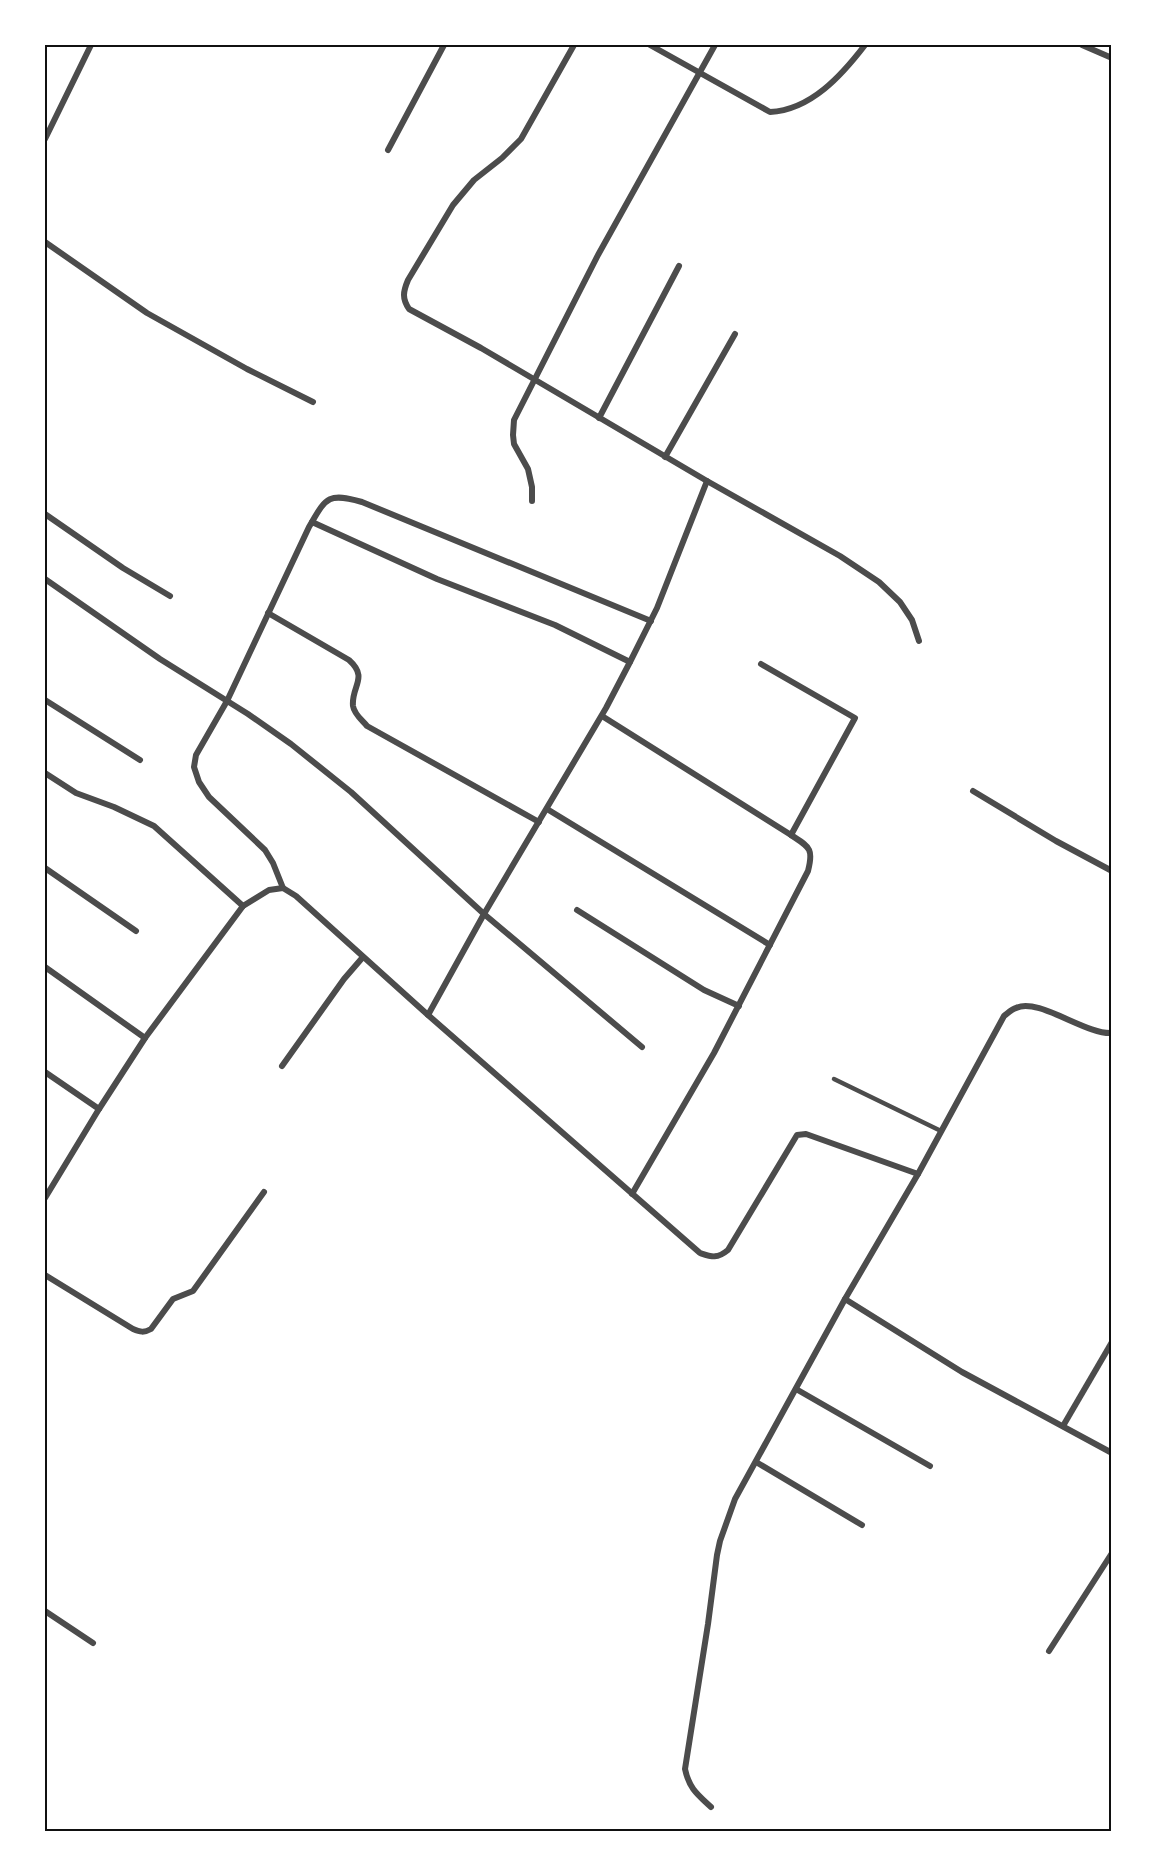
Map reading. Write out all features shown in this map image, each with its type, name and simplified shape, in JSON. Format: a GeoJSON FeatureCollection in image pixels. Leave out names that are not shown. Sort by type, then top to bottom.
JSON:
{"type":"FeatureCollection","features":[{"type":"Feature","properties":{"kind":"street"},"geometry":{"type":"LineString","coordinates":[[45,139],[91,45]]}},
{"type":"Feature","properties":{"kind":"street"},"geometry":{"type":"LineString","coordinates":[[388,150],[444,45]]}},
{"type":"Feature","properties":{"kind":"street"},"geometry":{"type":"LineString","coordinates":[[574,45],[521,139],[502,158],[474,180],[453,205],[408,280],[403,292],[404,302],[409,309],[481,348],[665,457],[840,556],[879,582],[900,602],[912,620],[919,641]]}},
{"type":"Feature","properties":{"kind":"street"},"geometry":{"type":"LineString","coordinates":[[650,45],[770,112],[784,111],[802,105],[832,82],[866,45]]}},
{"type":"Feature","properties":{"kind":"street"},"geometry":{"type":"LineString","coordinates":[[532,501],[528,469],[514,444],[514,420],[598,255],[715,45]]}},
{"type":"Feature","properties":{"kind":"street"},"geometry":{"type":"LineString","coordinates":[[1082,45],[1112,58]]}},
{"type":"Feature","properties":{"kind":"street"},"geometry":{"type":"LineString","coordinates":[[45,242],[147,313],[247,369],[313,402]]}},
{"type":"Feature","properties":{"kind":"street"},"geometry":{"type":"LineString","coordinates":[[599,418],[679,266]]}},
{"type":"Feature","properties":{"kind":"street"},"geometry":{"type":"LineString","coordinates":[[665,457],[735,334]]}},
{"type":"Feature","properties":{"kind":"street"},"geometry":{"type":"LineString","coordinates":[[428,1015],[484,914],[602,716],[651,621],[707,481]]}},
{"type":"Feature","properties":{"kind":"street"},"geometry":{"type":"LineString","coordinates":[[651,621],[362,502],[342,496],[331,498],[323,504],[312,522],[227,701],[196,754],[194,766],[199,782],[209,797],[265,850],[283,888],[296,896],[700,1253],[711,1257],[721,1256],[728,1250],[798,1135],[806,1134],[918,1174]]}},
{"type":"Feature","properties":{"kind":"street"},"geometry":{"type":"LineString","coordinates":[[45,514],[123,568],[170,596]]}},
{"type":"Feature","properties":{"kind":"street"},"geometry":{"type":"LineString","coordinates":[[312,522],[437,579],[555,625],[630,662]]}},
{"type":"Feature","properties":{"kind":"street"},"geometry":{"type":"LineString","coordinates":[[45,579],[160,659],[291,744],[351,792],[484,914],[642,1047]]}},
{"type":"Feature","properties":{"kind":"street"},"geometry":{"type":"LineString","coordinates":[[268,613],[349,660],[357,667],[358,676],[353,705],[358,717],[367,726],[538,822]]}},
{"type":"Feature","properties":{"kind":"street"},"geometry":{"type":"LineString","coordinates":[[761,664],[855,718],[791,835]]}},
{"type":"Feature","properties":{"kind":"street"},"geometry":{"type":"LineString","coordinates":[[45,700],[140,760]]}},
{"type":"Feature","properties":{"kind":"street"},"geometry":{"type":"LineString","coordinates":[[602,716],[791,835],[807,846],[812,857],[808,871],[709,1063],[632,1194]]}},
{"type":"Feature","properties":{"kind":"street"},"geometry":{"type":"LineString","coordinates":[[45,773],[76,793],[114,807],[154,826],[243,906]]}},
{"type":"Feature","properties":{"kind":"street"},"geometry":{"type":"LineString","coordinates":[[973,791],[1056,841],[1112,871]]}},
{"type":"Feature","properties":{"kind":"street"},"geometry":{"type":"LineString","coordinates":[[547,808],[770,945]]}},
{"type":"Feature","properties":{"kind":"street"},"geometry":{"type":"LineString","coordinates":[[45,868],[136,931]]}},
{"type":"Feature","properties":{"kind":"street"},"geometry":{"type":"LineString","coordinates":[[45,1198],[145,1038],[243,906],[269,890],[283,888]]}},
{"type":"Feature","properties":{"kind":"street"},"geometry":{"type":"LineString","coordinates":[[577,910],[704,990],[739,1006]]}},
{"type":"Feature","properties":{"kind":"street"},"geometry":{"type":"LineString","coordinates":[[282,1066],[344,979],[363,957]]}},
{"type":"Feature","properties":{"kind":"street"},"geometry":{"type":"LineString","coordinates":[[45,967],[145,1038]]}},
{"type":"Feature","properties":{"kind":"street"},"geometry":{"type":"LineString","coordinates":[[711,1807],[696,1794],[688,1783],[685,1769],[718,1548],[735,1499],[1004,1016],[1018,1006],[1031,1006],[1097,1032],[1112,1033]]}},
{"type":"Feature","properties":{"kind":"street"},"geometry":{"type":"LineString","coordinates":[[45,1072],[99,1109]]}},
{"type":"Feature","properties":{"kind":"street"},"geometry":{"type":"LineString","coordinates":[[45,1275],[134,1329],[146,1332],[151,1329],[174,1299],[193,1291],[264,1192]]}},
{"type":"Feature","properties":{"kind":"street"},"geometry":{"type":"LineString","coordinates":[[846,1299],[962,1372],[1112,1453]]}},
{"type":"Feature","properties":{"kind":"street"},"geometry":{"type":"LineString","coordinates":[[1063,1426],[1112,1342]]}},
{"type":"Feature","properties":{"kind":"street"},"geometry":{"type":"LineString","coordinates":[[796,1389],[930,1466]]}},
{"type":"Feature","properties":{"kind":"street"},"geometry":{"type":"LineString","coordinates":[[756,1462],[862,1525]]}},
{"type":"Feature","properties":{"kind":"street"},"geometry":{"type":"LineString","coordinates":[[1049,1651],[1112,1553]]}},
{"type":"Feature","properties":{"kind":"street"},"geometry":{"type":"LineString","coordinates":[[45,1611],[93,1643]]}},
{"type":"Feature","properties":{"kind":"lane"},"geometry":{"type":"LineString","coordinates":[[834,1079],[941,1131]]}}]}
